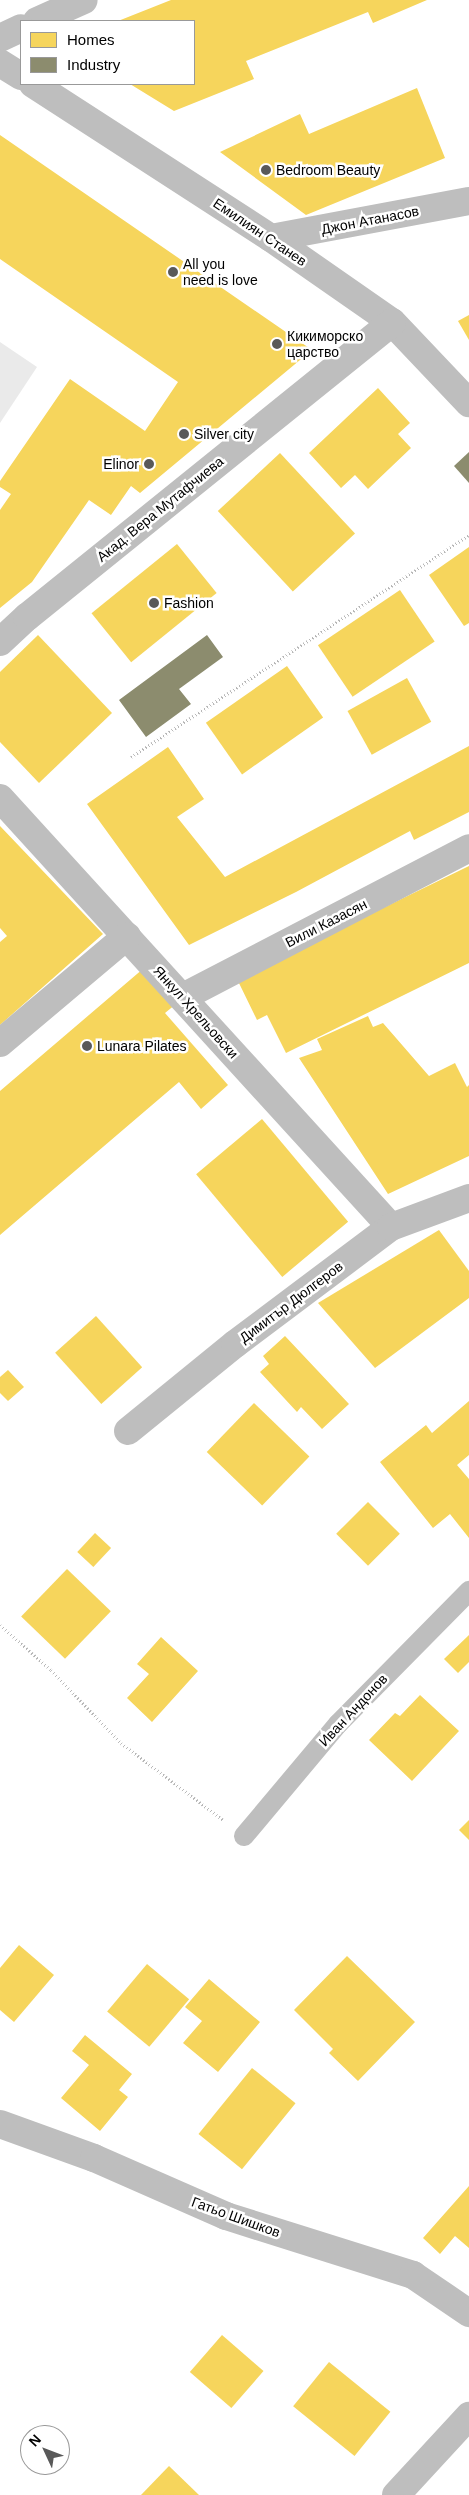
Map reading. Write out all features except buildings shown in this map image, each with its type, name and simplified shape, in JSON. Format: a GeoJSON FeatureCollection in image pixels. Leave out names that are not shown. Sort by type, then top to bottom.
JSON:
{"type":"FeatureCollection","features":[{"type":"Feature","properties":{"kind":"street"},"geometry":{"type":"LineString","coordinates":[[39,20],[84,0]]}},
{"type":"Feature","properties":{"kind":"street"},"geometry":{"type":"LineString","coordinates":[[0,38],[20,28]]}},
{"type":"Feature","properties":{"kind":"street"},"geometry":{"type":"LineString","coordinates":[[0,63],[20,75]]}},
{"type":"Feature","properties":{"kind":"street","name":"Емилиян Станев"},"geometry":{"type":"LineString","coordinates":[[35,85],[272,238],[392,322],[469,403]]}},
{"type":"Feature","properties":{"kind":"street","name":"Джон Атанасов"},"geometry":{"type":"LineString","coordinates":[[272,238],[469,201]]}},
{"type":"Feature","properties":{"kind":"street","name":"Акад. Вера Мутафчиева"},"geometry":{"type":"LineString","coordinates":[[0,642],[34,611],[392,322]]}},
{"type":"Feature","properties":{"kind":"street","name":"Янкул Хрельовски"},"geometry":{"type":"LineString","coordinates":[[0,798],[183,997],[390,1227]]}},
{"type":"Feature","properties":{"kind":"street","name":"Вили Казасян"},"geometry":{"type":"LineString","coordinates":[[183,997],[469,848]]}},
{"type":"Feature","properties":{"kind":"street"},"geometry":{"type":"LineString","coordinates":[[0,1043],[127,936]]}},
{"type":"Feature","properties":{"kind":"street","name":"Димитър Дюлгеров"},"geometry":{"type":"LineString","coordinates":[[128,1431],[235,1344],[390,1227],[469,1198]]}},
{"type":"Feature","properties":{"kind":"street","name":"Гатьо Шишков"},"geometry":{"type":"LineString","coordinates":[[0,2124],[94,2158],[226,2216],[412,2275],[469,2313]]}},
{"type":"Feature","properties":{"kind":"street"},"geometry":{"type":"LineString","coordinates":[[396,2495],[469,2416]]}},
{"type":"Feature","properties":{"kind":"lane","name":"Иван Андонов"},"geometry":{"type":"LineString","coordinates":[[244,1836],[338,1724],[469,1590]]}},
{"type":"Feature","properties":{"kind":"path"},"geometry":{"type":"LineString","coordinates":[[131,757],[469,535]]}},
{"type":"Feature","properties":{"kind":"path"},"geometry":{"type":"LineString","coordinates":[[0,1625],[51,1670],[121,1743],[244,1836]]}},
{"type":"Feature","properties":{"kind":"shaded area"},"geometry":{"type":"Polygon","coordinates":[[[0,342],[37,367],[0,423],[0,342]]]}},
{"type":"Feature","properties":{"kind":"place","name":"Bedroom Beauty"},"geometry":{"type":"Point","coordinates":[266,170]}},
{"type":"Feature","properties":{"kind":"place","name":"All you need is love"},"geometry":{"type":"Point","coordinates":[173,272]}},
{"type":"Feature","properties":{"kind":"place","name":"Кикиморско царство"},"geometry":{"type":"Point","coordinates":[277,344]}},
{"type":"Feature","properties":{"kind":"place","name":"Silver city"},"geometry":{"type":"Point","coordinates":[184,434]}},
{"type":"Feature","properties":{"kind":"place","name":"Elinor"},"geometry":{"type":"Point","coordinates":[149,464]}},
{"type":"Feature","properties":{"kind":"place","name":"Fashion"},"geometry":{"type":"Point","coordinates":[154,603]}},
{"type":"Feature","properties":{"kind":"place","name":"Lunara Pilates"},"geometry":{"type":"Point","coordinates":[87,1046]}}]}
